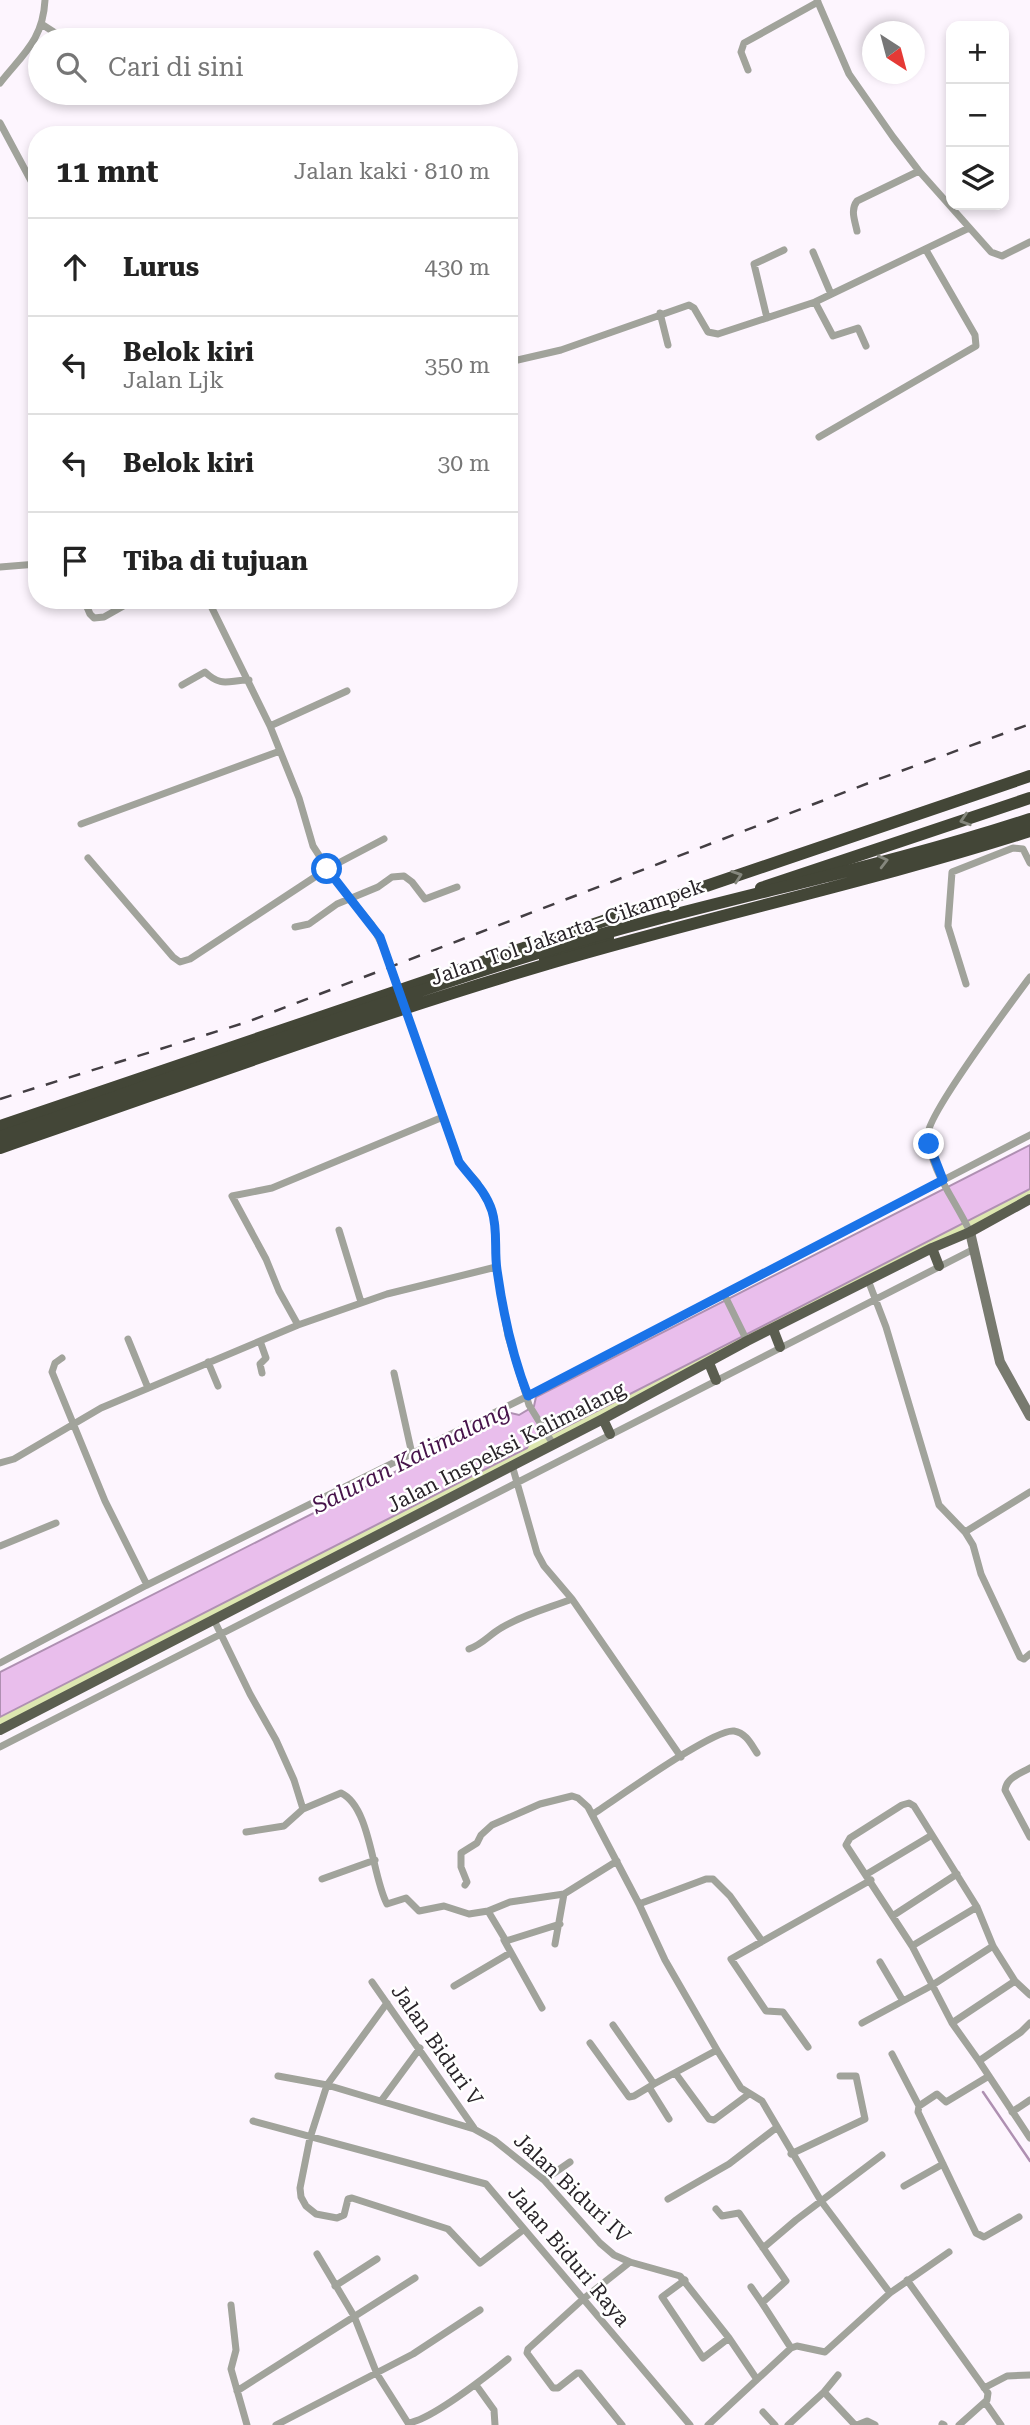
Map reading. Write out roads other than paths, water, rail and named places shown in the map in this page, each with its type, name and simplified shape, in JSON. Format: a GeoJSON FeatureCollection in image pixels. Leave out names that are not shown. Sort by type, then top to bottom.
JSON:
{"type":"FeatureCollection","features":[{"type":"Feature","properties":{"kind":"highway","name":"Jalan Tol Jakarta–Cikampek"},"geometry":{"type":"LineString","coordinates":[[0,1126],[1030,776]]}},
{"type":"Feature","properties":{"kind":"highway","name":"Jalan Tol Jakarta–Cikampek"},"geometry":{"type":"LineString","coordinates":[[0,1150],[487,978],[1030,799]]}},
{"type":"Feature","properties":{"kind":"highway"},"geometry":{"type":"LineString","coordinates":[[0,1137],[540,952],[975,837],[1030,819]]}},
{"type":"Feature","properties":{"kind":"highway"},"geometry":{"type":"LineString","coordinates":[[0,1150],[444,996],[544,965],[686,924],[963,852],[1030,831]]}},
{"type":"Feature","properties":{"kind":"main road","name":"Jalan Inspeksi Kalimalang"},"geometry":{"type":"LineString","coordinates":[[0,1730],[603,1419],[709,1363],[746,1339],[773,1329],[968,1228],[1030,1199]]}},
{"type":"Feature","properties":{"kind":"main road"},"geometry":{"type":"LineString","coordinates":[[932,1248],[939,1266]]}},
{"type":"Feature","properties":{"kind":"main road"},"geometry":{"type":"LineString","coordinates":[[773,1329],[780,1347]]}},
{"type":"Feature","properties":{"kind":"main road"},"geometry":{"type":"LineString","coordinates":[[709,1363],[716,1380]]}},
{"type":"Feature","properties":{"kind":"main road"},"geometry":{"type":"LineString","coordinates":[[603,1419],[610,1434]]}},
{"type":"Feature","properties":{"kind":"street"},"geometry":{"type":"LineString","coordinates":[[42,28],[45,0]]}},
{"type":"Feature","properties":{"kind":"street"},"geometry":{"type":"LineString","coordinates":[[748,70],[741,52],[744,43],[817,1],[839,57],[849,74],[919,172],[996,255],[1002,256],[1030,242]]}},
{"type":"Feature","properties":{"kind":"street"},"geometry":{"type":"LineString","coordinates":[[43,25],[48,28]]}},
{"type":"Feature","properties":{"kind":"street"},"geometry":{"type":"LineString","coordinates":[[0,83],[28,48]]}},
{"type":"Feature","properties":{"kind":"street"},"geometry":{"type":"LineString","coordinates":[[0,122],[28,175]]}},
{"type":"Feature","properties":{"kind":"street"},"geometry":{"type":"LineString","coordinates":[[857,231],[853,206],[857,201],[919,172]]}},
{"type":"Feature","properties":{"kind":"street"},"geometry":{"type":"LineString","coordinates":[[518,360],[561,350],[660,313],[692,306],[712,334],[767,318],[815,302],[970,228]]}},
{"type":"Feature","properties":{"kind":"street"},"geometry":{"type":"LineString","coordinates":[[767,318],[754,264],[784,250]]}},
{"type":"Feature","properties":{"kind":"street"},"geometry":{"type":"LineString","coordinates":[[818,437],[976,346],[975,335],[926,250]]}},
{"type":"Feature","properties":{"kind":"street"},"geometry":{"type":"LineString","coordinates":[[813,252],[831,294]]}},
{"type":"Feature","properties":{"kind":"street"},"geometry":{"type":"LineString","coordinates":[[815,302],[833,336],[858,328],[866,346]]}},
{"type":"Feature","properties":{"kind":"street"},"geometry":{"type":"LineString","coordinates":[[660,313],[668,345]]}},
{"type":"Feature","properties":{"kind":"street"},"geometry":{"type":"LineString","coordinates":[[0,567],[28,564]]}},
{"type":"Feature","properties":{"kind":"street"},"geometry":{"type":"LineString","coordinates":[[88,609],[94,618],[104,617],[118,609]]}},
{"type":"Feature","properties":{"kind":"street"},"geometry":{"type":"LineString","coordinates":[[213,609],[270,726],[299,798],[313,846],[327,869],[380,937],[459,1162],[477,1182],[492,1210],[496,1267],[508,1336],[529,1405],[553,1444]]}},
{"type":"Feature","properties":{"kind":"street"},"geometry":{"type":"LineString","coordinates":[[183,685],[205,673],[214,681],[224,684],[235,680],[249,680]]}},
{"type":"Feature","properties":{"kind":"street"},"geometry":{"type":"LineString","coordinates":[[270,726],[347,691]]}},
{"type":"Feature","properties":{"kind":"street"},"geometry":{"type":"LineString","coordinates":[[81,824],[280,751]]}},
{"type":"Feature","properties":{"kind":"street"},"geometry":{"type":"LineString","coordinates":[[88,858],[180,962],[190,960],[327,869],[384,839]]}},
{"type":"Feature","properties":{"kind":"street"},"geometry":{"type":"LineString","coordinates":[[966,984],[948,926],[952,872],[1013,848],[1023,849],[1030,863]]}},
{"type":"Feature","properties":{"kind":"street"},"geometry":{"type":"LineString","coordinates":[[295,927],[309,924],[337,904],[378,887],[392,877],[404,876],[425,899],[457,887]]}},
{"type":"Feature","properties":{"kind":"street"},"geometry":{"type":"LineString","coordinates":[[1030,977],[942,1104],[928,1130],[935,1162],[968,1228],[1000,1362],[1030,1416]]}},
{"type":"Feature","properties":{"kind":"street"},"geometry":{"type":"LineString","coordinates":[[298,1325],[232,1196],[272,1188],[443,1117]]}},
{"type":"Feature","properties":{"kind":"street"},"geometry":{"type":"LineString","coordinates":[[0,1663],[147,1585],[528,1396],[944,1184],[1030,1135]]}},
{"type":"Feature","properties":{"kind":"street"},"geometry":{"type":"LineString","coordinates":[[339,1230],[361,1302]]}},
{"type":"Feature","properties":{"kind":"street","name":"Jalan Inspeksi Kalimalang"},"geometry":{"type":"LineString","coordinates":[[0,1747],[974,1248]]}},
{"type":"Feature","properties":{"kind":"street"},"geometry":{"type":"LineString","coordinates":[[0,1463],[14,1459],[101,1408],[298,1325],[361,1302],[496,1267]]}},
{"type":"Feature","properties":{"kind":"street"},"geometry":{"type":"LineString","coordinates":[[868,1280],[886,1327],[939,1505],[965,1532],[973,1545],[981,1574],[1020,1657],[1024,1659],[1030,1654]]}},
{"type":"Feature","properties":{"kind":"street"},"geometry":{"type":"LineString","coordinates":[[725,1296],[746,1339]]}},
{"type":"Feature","properties":{"kind":"street"},"geometry":{"type":"LineString","coordinates":[[128,1339],[148,1388]]}},
{"type":"Feature","properties":{"kind":"street"},"geometry":{"type":"LineString","coordinates":[[260,1341],[266,1358],[260,1364],[262,1373]]}},
{"type":"Feature","properties":{"kind":"street"},"geometry":{"type":"LineString","coordinates":[[62,1358],[55,1363],[52,1372],[105,1501],[147,1585]]}},
{"type":"Feature","properties":{"kind":"street"},"geometry":{"type":"LineString","coordinates":[[208,1362],[218,1386]]}},
{"type":"Feature","properties":{"kind":"street"},"geometry":{"type":"LineString","coordinates":[[394,1373],[412,1454]]}},
{"type":"Feature","properties":{"kind":"street"},"geometry":{"type":"LineString","coordinates":[[512,1465],[537,1553],[544,1566],[572,1599],[681,1756]]}},
{"type":"Feature","properties":{"kind":"street"},"geometry":{"type":"LineString","coordinates":[[965,1532],[1030,1492]]}},
{"type":"Feature","properties":{"kind":"street"},"geometry":{"type":"LineString","coordinates":[[0,1546],[56,1523]]}},
{"type":"Feature","properties":{"kind":"street"},"geometry":{"type":"LineString","coordinates":[[469,1649],[484,1643],[501,1628],[515,1621],[572,1599]]}},
{"type":"Feature","properties":{"kind":"street"},"geometry":{"type":"LineString","coordinates":[[214,1620],[276,1740],[294,1780],[303,1809]]}},
{"type":"Feature","properties":{"kind":"street"},"geometry":{"type":"LineString","coordinates":[[593,1814],[681,1756],[718,1736],[733,1731],[744,1735],[757,1753]]}},
{"type":"Feature","properties":{"kind":"street"},"geometry":{"type":"LineString","coordinates":[[1030,1768],[1007,1782],[1005,1790],[1030,1837]]}},
{"type":"Feature","properties":{"kind":"street"},"geometry":{"type":"LineString","coordinates":[[246,1832],[284,1826],[303,1809],[330,1796],[344,1794],[359,1812],[387,1904],[406,1898],[419,1911],[432,1906],[444,1906],[469,1914],[488,1911],[510,1902],[564,1894],[617,1861]]}},
{"type":"Feature","properties":{"kind":"street"},"geometry":{"type":"LineString","coordinates":[[465,1885],[467,1882],[461,1867],[461,1853],[477,1843],[492,1825],[565,1796],[578,1798],[593,1814],[665,1960],[717,2050],[741,2088],[762,2101],[821,2201],[890,2293]]}},
{"type":"Feature","properties":{"kind":"street"},"geometry":{"type":"LineString","coordinates":[[1030,1995],[1015,1981],[993,1946],[976,1907],[914,1806],[902,1805],[850,1838],[847,1842],[912,1946],[951,2023],[1030,2138]]}},
{"type":"Feature","properties":{"kind":"street"},"geometry":{"type":"LineString","coordinates":[[807,2047],[783,2012],[766,2011],[731,1960],[869,1877],[932,1835]]}},
{"type":"Feature","properties":{"kind":"street"},"geometry":{"type":"LineString","coordinates":[[321,1879],[375,1860]]}},
{"type":"Feature","properties":{"kind":"street"},"geometry":{"type":"LineString","coordinates":[[894,1915],[957,1874]]}},
{"type":"Feature","properties":{"kind":"street"},"geometry":{"type":"LineString","coordinates":[[639,1904],[706,1879],[713,1879],[730,1896],[762,1941]]}},
{"type":"Feature","properties":{"kind":"street"},"geometry":{"type":"LineString","coordinates":[[555,1944],[564,1894]]}},
{"type":"Feature","properties":{"kind":"street"},"geometry":{"type":"LineString","coordinates":[[912,1946],[976,1907]]}},
{"type":"Feature","properties":{"kind":"street"},"geometry":{"type":"LineString","coordinates":[[488,1911],[542,2008]]}},
{"type":"Feature","properties":{"kind":"street"},"geometry":{"type":"LineString","coordinates":[[503,1940],[512,1941],[560,1924]]}},
{"type":"Feature","properties":{"kind":"street"},"geometry":{"type":"LineString","coordinates":[[862,2023],[932,1986],[993,1946]]}},
{"type":"Feature","properties":{"kind":"street"},"geometry":{"type":"LineString","coordinates":[[454,1986],[510,1953]]}},
{"type":"Feature","properties":{"kind":"street"},"geometry":{"type":"LineString","coordinates":[[880,1962],[903,2001]]}},
{"type":"Feature","properties":{"kind":"street"},"geometry":{"type":"LineString","coordinates":[[951,2023],[1015,1981]]}},
{"type":"Feature","properties":{"kind":"street","name":"Jalan Biduri V"},"geometry":{"type":"LineString","coordinates":[[372,1982],[474,2129]]}},
{"type":"Feature","properties":{"kind":"street"},"geometry":{"type":"LineString","coordinates":[[387,2003],[327,2085],[310,2138],[300,2188],[306,2206],[316,2214],[337,2218],[344,2215],[348,2199],[352,2198],[451,2231],[480,2263],[523,2230]]}},
{"type":"Feature","properties":{"kind":"street"},"geometry":{"type":"LineString","coordinates":[[979,2061],[1030,2023]]}},
{"type":"Feature","properties":{"kind":"street"},"geometry":{"type":"LineString","coordinates":[[613,2025],[652,2086],[669,2119]]}},
{"type":"Feature","properties":{"kind":"street"},"geometry":{"type":"LineString","coordinates":[[590,2043],[631,2097],[717,2050]]}},
{"type":"Feature","properties":{"kind":"street"},"geometry":{"type":"LineString","coordinates":[[381,2101],[420,2048]]}},
{"type":"Feature","properties":{"kind":"street"},"geometry":{"type":"LineString","coordinates":[[892,2054],[919,2106],[918,2112],[976,2233],[981,2237],[989,2235],[1019,2217]]}},
{"type":"Feature","properties":{"kind":"street"},"geometry":{"type":"LineString","coordinates":[[676,2074],[709,2119],[714,2119],[749,2094]]}},
{"type":"Feature","properties":{"kind":"street"},"geometry":{"type":"LineString","coordinates":[[791,2154],[865,2119],[856,2076],[840,2076]]}},
{"type":"Feature","properties":{"kind":"street"},"geometry":{"type":"LineString","coordinates":[[919,2106],[937,2094],[946,2102],[989,2076]]}},
{"type":"Feature","properties":{"kind":"street","name":"Jalan Biduri IV"},"geometry":{"type":"LineString","coordinates":[[278,2077],[327,2085],[474,2129],[494,2140],[544,2180],[614,2255],[630,2262],[674,2273],[685,2280]]}},
{"type":"Feature","properties":{"kind":"street"},"geometry":{"type":"LineString","coordinates":[[1012,2112],[1030,2100]]}},
{"type":"Feature","properties":{"kind":"street","name":"Jalan Biduri Raya"},"geometry":{"type":"LineString","coordinates":[[253,2121],[486,2184],[690,2425]]}},
{"type":"Feature","properties":{"kind":"street"},"geometry":{"type":"LineString","coordinates":[[668,2199],[729,2164],[776,2128]]}},
{"type":"Feature","properties":{"kind":"street"},"geometry":{"type":"LineString","coordinates":[[763,2248],[882,2155]]}},
{"type":"Feature","properties":{"kind":"street"},"geometry":{"type":"LineString","coordinates":[[544,2180],[570,2162]]}},
{"type":"Feature","properties":{"kind":"street"},"geometry":{"type":"LineString","coordinates":[[904,2186],[943,2164]]}},
{"type":"Feature","properties":{"kind":"street"},"geometry":{"type":"LineString","coordinates":[[716,2209],[722,2216],[739,2213],[786,2283],[762,2303]]}},
{"type":"Feature","properties":{"kind":"street"},"geometry":{"type":"LineString","coordinates":[[708,2425],[791,2348],[797,2346],[825,2352],[890,2293],[949,2252]]}},
{"type":"Feature","properties":{"kind":"street"},"geometry":{"type":"LineString","coordinates":[[317,2253],[354,2316],[377,2374],[408,2424],[476,2385],[508,2359]]}},
{"type":"Feature","properties":{"kind":"street"},"geometry":{"type":"LineString","coordinates":[[335,2286],[377,2259]]}},
{"type":"Feature","properties":{"kind":"street"},"geometry":{"type":"LineString","coordinates":[[622,2425],[581,2374],[577,2373],[558,2388],[552,2388],[527,2353],[551,2326],[630,2262]]}},
{"type":"Feature","properties":{"kind":"street"},"geometry":{"type":"LineString","coordinates":[[237,2390],[415,2278]]}},
{"type":"Feature","properties":{"kind":"street"},"geometry":{"type":"LineString","coordinates":[[729,2338],[703,2358],[662,2297],[685,2280],[729,2338],[756,2378]]}},
{"type":"Feature","properties":{"kind":"street"},"geometry":{"type":"LineString","coordinates":[[907,2280],[988,2396],[985,2402],[959,2425]]}},
{"type":"Feature","properties":{"kind":"street"},"geometry":{"type":"LineString","coordinates":[[751,2287],[791,2348]]}},
{"type":"Feature","properties":{"kind":"street"},"geometry":{"type":"LineString","coordinates":[[231,2305],[236,2350],[230,2364],[247,2425]]}},
{"type":"Feature","properties":{"kind":"street"},"geometry":{"type":"LineString","coordinates":[[276,2425],[413,2354],[480,2310]]}},
{"type":"Feature","properties":{"kind":"street"},"geometry":{"type":"LineString","coordinates":[[788,2425],[824,2392],[838,2375]]}},
{"type":"Feature","properties":{"kind":"street"},"geometry":{"type":"LineString","coordinates":[[984,2388],[1007,2376],[1030,2375]]}},
{"type":"Feature","properties":{"kind":"street"},"geometry":{"type":"LineString","coordinates":[[476,2385],[494,2410],[495,2425]]}},
{"type":"Feature","properties":{"kind":"street"},"geometry":{"type":"LineString","coordinates":[[824,2392],[856,2425],[867,2421],[874,2425]]}},
{"type":"Feature","properties":{"kind":"street"},"geometry":{"type":"LineString","coordinates":[[985,2402],[1001,2425]]}},
{"type":"Feature","properties":{"kind":"street"},"geometry":{"type":"LineString","coordinates":[[763,2412],[775,2425]]}},
{"type":"Feature","properties":{"kind":"waterway"},"geometry":{"type":"LineString","coordinates":[[983,2092],[1030,2161]]}},
{"type":"Feature","properties":{"kind":"railway"},"geometry":{"type":"LineString","coordinates":[[0,1099],[247,1022],[879,779],[1030,724]]}},
{"type":"Feature","properties":{"kind":"water label","name":"Saluran Kalimalang"},"geometry":{"type":"Point","coordinates":[411,1458]}}]}
